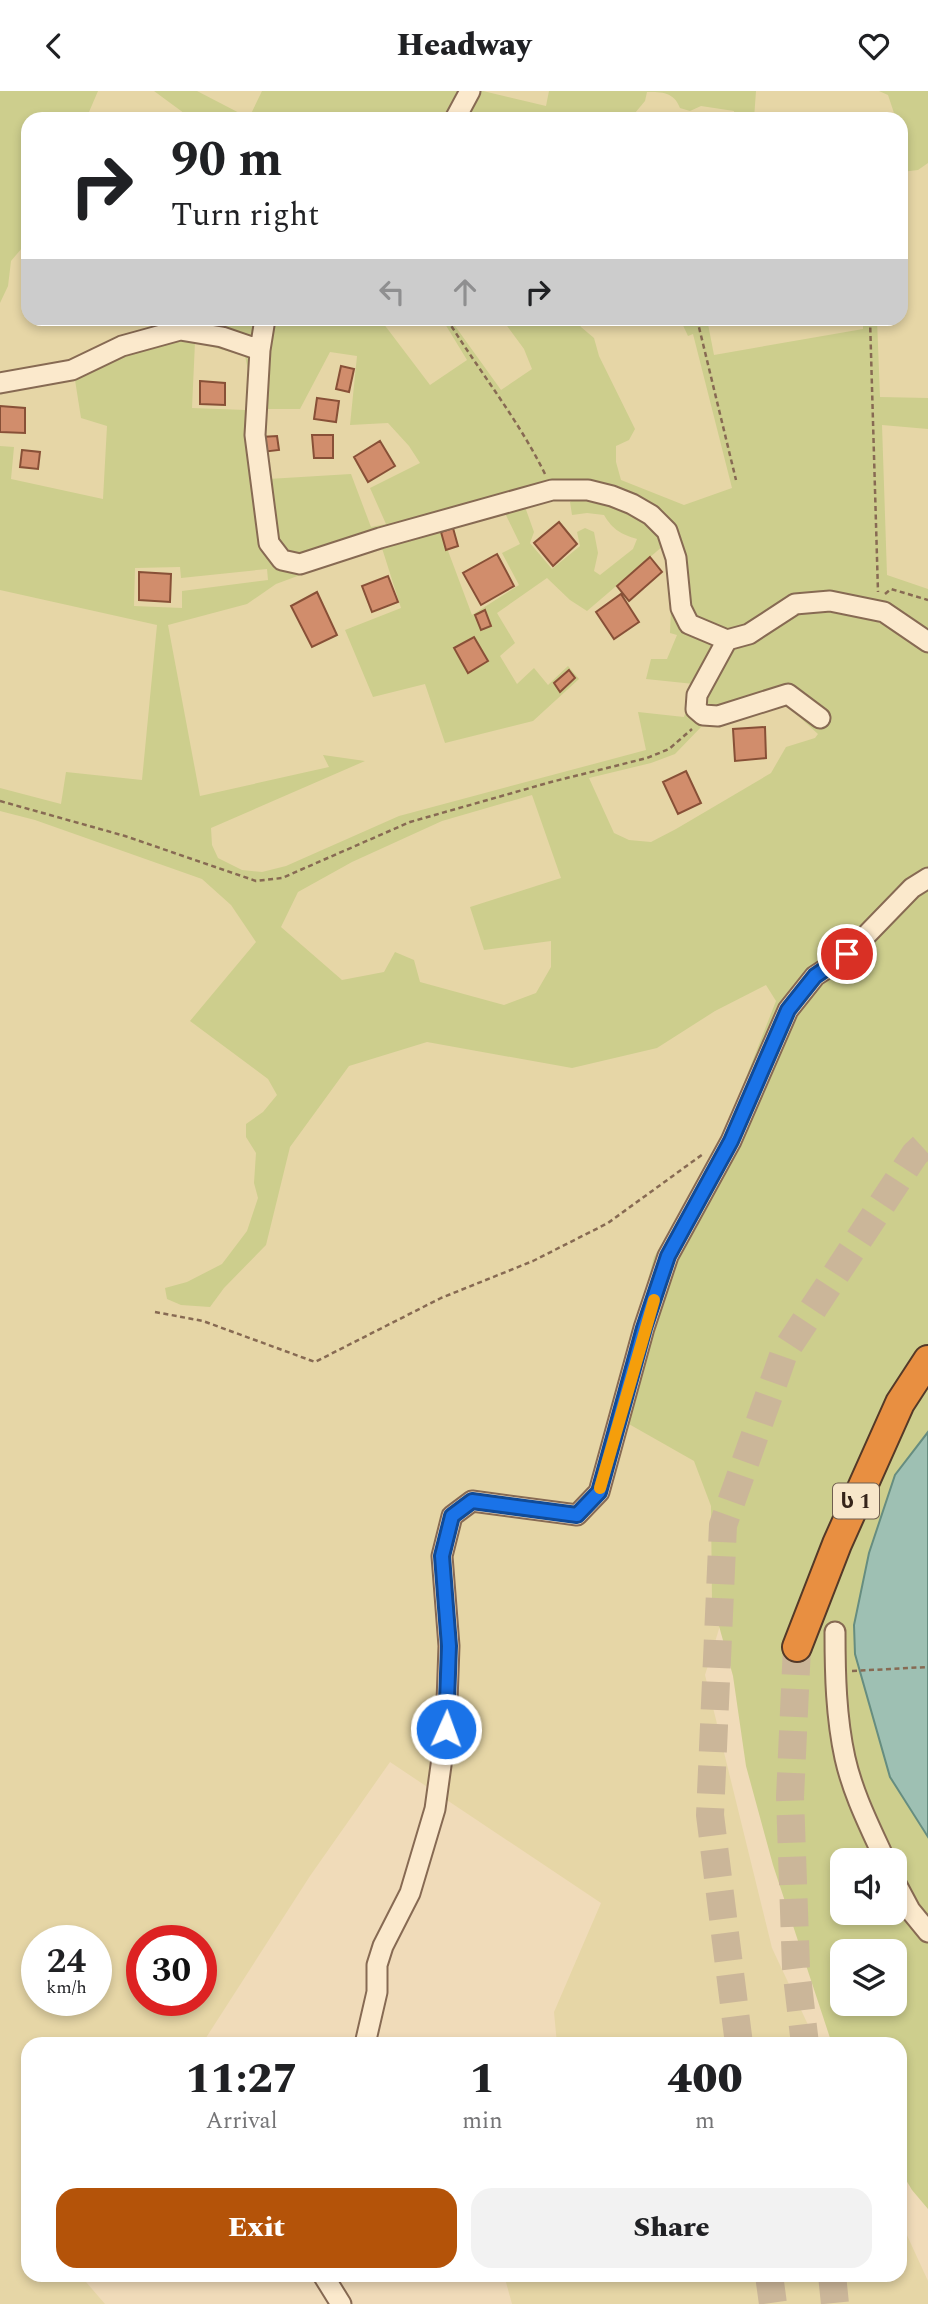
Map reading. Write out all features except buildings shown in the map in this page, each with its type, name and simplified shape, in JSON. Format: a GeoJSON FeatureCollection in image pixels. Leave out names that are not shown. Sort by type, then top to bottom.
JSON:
{"type":"FeatureCollection","features":[{"type":"Feature","properties":{"kind":"highway","name":"ს 1"},"geometry":{"type":"LineString","coordinates":[[797,1647],[837,1544],[900,1403],[928,1360]]}},
{"type":"Feature","properties":{"kind":"street"},"geometry":{"type":"LineString","coordinates":[[459,112],[470,91]]}},
{"type":"Feature","properties":{"kind":"street"},"geometry":{"type":"LineString","coordinates":[[264,326],[255,435],[269,543],[282,559],[300,564],[380,538],[552,490],[588,491],[632,503],[651,515],[667,531],[677,558],[681,608],[690,624],[727,640],[749,634],[795,604],[830,601],[884,612],[928,642]]}},
{"type":"Feature","properties":{"kind":"street"},"geometry":{"type":"LineString","coordinates":[[0,383],[72,370],[121,346],[180,330],[222,337],[260,350]]}},
{"type":"Feature","properties":{"kind":"street"},"geometry":{"type":"LineString","coordinates":[[727,640],[697,695],[696,709],[703,716],[718,716],[788,694],[820,717]]}},
{"type":"Feature","properties":{"kind":"street"},"geometry":{"type":"LineString","coordinates":[[367,2037],[377,1992],[377,1965],[383,1946],[410,1893],[435,1809],[446,1729],[449,1646],[442,1556],[452,1516],[472,1501],[577,1515],[599,1492],[644,1328],[668,1256],[731,1141],[788,1010],[815,976],[847,954],[912,888],[928,878]]}},
{"type":"Feature","properties":{"kind":"street"},"geometry":{"type":"LineString","coordinates":[[835,1632],[838,1721],[845,1760],[860,1807],[879,1848]]}},
{"type":"Feature","properties":{"kind":"street"},"geometry":{"type":"LineString","coordinates":[[907,1904],[928,1933]]}},
{"type":"Feature","properties":{"kind":"street"},"geometry":{"type":"LineString","coordinates":[[327,2282],[341,2304]]}},
{"type":"Feature","properties":{"kind":"path"},"geometry":{"type":"LineString","coordinates":[[451,326],[529,441],[552,490]]}},
{"type":"Feature","properties":{"kind":"path"},"geometry":{"type":"LineString","coordinates":[[699,326],[736,480]]}},
{"type":"Feature","properties":{"kind":"path"},"geometry":{"type":"LineString","coordinates":[[870,326],[878,599],[891,589],[928,600]]}},
{"type":"Feature","properties":{"kind":"path"},"geometry":{"type":"LineString","coordinates":[[0,801],[125,836],[256,881],[269,880],[282,878],[410,822],[647,758],[669,749],[687,735],[703,716]]}},
{"type":"Feature","properties":{"kind":"path"},"geometry":{"type":"LineString","coordinates":[[155,1312],[203,1321],[315,1362],[441,1298],[533,1261],[608,1223],[700,1156],[731,1141]]}},
{"type":"Feature","properties":{"kind":"path"},"geometry":{"type":"LineString","coordinates":[[835,1672],[928,1667]]}},
{"type":"Feature","properties":{"kind":"shaded area"},"geometry":{"type":"Polygon","coordinates":[[[0,91],[928,91],[928,1202],[766,1474],[705,1675],[772,1948],[814,2037],[556,2037],[554,2012],[601,1903],[390,1762],[310,1876],[206,2037],[21,2037],[21,2282],[86,2282],[105,2304],[0,2304],[0,91]]]}},
{"type":"Feature","properties":{"kind":"shaded area"},"geometry":{"type":"Polygon","coordinates":[[[928,1432],[928,1837],[890,1777],[855,1654],[854,1625],[869,1553],[895,1475],[928,1432]]]}},
{"type":"Feature","properties":{"kind":"shaded area"},"geometry":{"type":"Polygon","coordinates":[[[907,2235],[928,2281],[928,2304],[512,2304],[506,2282],[907,2282],[907,2235]]]}},
{"type":"Feature","properties":{"kind":"green space"},"geometry":{"type":"Polygon","coordinates":[[[0,91],[98,91],[89,112],[21,112],[21,249],[11,261],[8,286],[0,303],[0,91]]]}},
{"type":"Feature","properties":{"kind":"green space"},"geometry":{"type":"Polygon","coordinates":[[[154,91],[197,91],[237,112],[182,112],[154,91]]]}},
{"type":"Feature","properties":{"kind":"green space"},"geometry":{"type":"Polygon","coordinates":[[[262,91],[483,91],[546,106],[549,91],[756,91],[754,112],[734,112],[701,106],[690,111],[680,108],[667,94],[658,92],[647,92],[645,101],[636,112],[252,112],[262,91]]]}},
{"type":"Feature","properties":{"kind":"green space"},"geometry":{"type":"Polygon","coordinates":[[[879,91],[928,91],[928,163],[918,170],[908,171],[908,112],[894,112],[888,95],[879,91]]]}},
{"type":"Feature","properties":{"kind":"green space"},"geometry":{"type":"Polygon","coordinates":[[[155,326],[385,326],[430,385],[467,360],[446,326],[455,326],[501,390],[532,369],[524,349],[507,326],[580,326],[594,338],[599,356],[635,429],[629,440],[616,446],[616,462],[621,480],[684,505],[732,488],[693,334],[688,336],[683,326],[708,326],[714,355],[863,329],[863,326],[877,326],[880,397],[928,398],[928,429],[882,425],[887,575],[928,589],[928,1432],[895,1475],[869,1553],[890,1777],[928,1837],[928,2209],[907,2182],[907,2037],[830,2037],[773,1865],[746,1766],[733,1676],[712,1601],[711,1506],[694,1461],[613,1415],[654,1257],[704,1173],[736,1103],[776,1001],[766,985],[715,1011],[657,1048],[572,1068],[427,1042],[349,1066],[290,1147],[266,1245],[224,1288],[210,1307],[181,1305],[167,1299],[165,1288],[187,1282],[222,1264],[247,1231],[258,1198],[254,1183],[256,1153],[246,1137],[246,1124],[263,1112],[277,1095],[268,1079],[190,1021],[256,942],[231,905],[202,879],[35,820],[0,811],[0,788],[61,804],[66,772],[142,780],[157,625],[0,590],[0,446],[14,447],[11,479],[103,499],[107,426],[81,418],[75,380],[0,393],[0,375],[63,364],[117,339],[155,326]],[[195,342],[192,408],[246,410],[248,370],[245,356],[195,342]],[[330,352],[300,409],[262,409],[268,479],[351,474],[371,527],[386,524],[370,488],[420,463],[388,423],[350,425],[357,356],[330,352]],[[548,499],[524,504],[534,532],[530,543],[552,569],[580,546],[577,532],[585,528],[594,532],[598,553],[594,571],[600,575],[633,549],[637,539],[618,531],[604,515],[572,515],[570,502],[573,500],[548,499]],[[504,511],[441,532],[472,615],[519,585],[502,553],[520,544],[504,511]],[[381,545],[276,584],[247,604],[168,625],[200,796],[329,767],[323,755],[365,761],[211,828],[212,845],[218,858],[242,870],[262,872],[286,866],[399,816],[646,750],[638,712],[684,717],[694,684],[646,679],[651,659],[667,659],[677,635],[670,633],[671,578],[663,546],[587,611],[570,600],[547,578],[497,613],[515,643],[500,656],[517,684],[534,668],[548,685],[568,666],[579,679],[533,721],[445,743],[425,684],[373,697],[345,630],[401,608],[381,545]],[[180,567],[135,568],[134,606],[182,608],[182,591],[268,580],[267,569],[181,578],[180,567]],[[784,703],[724,722],[703,725],[675,754],[651,763],[589,778],[614,833],[629,840],[651,842],[771,773],[786,747],[815,738],[818,734],[784,703]],[[532,795],[442,821],[352,862],[298,892],[281,927],[342,980],[384,972],[395,952],[414,960],[420,982],[504,1005],[536,993],[551,967],[551,941],[484,950],[470,907],[561,878],[532,795]]]}},
{"type":"Feature","properties":{"kind":"tunnel"},"geometry":{"type":"LineString","coordinates":[[738,2037],[710,1815],[723,1525],[784,1353],[915,1154],[928,1142]]}},
{"type":"Feature","properties":{"kind":"tunnel"},"geometry":{"type":"LineString","coordinates":[[797,1647],[790,1797],[796,1968],[804,2037]]}},
{"type":"Feature","properties":{"kind":"tunnel"},"geometry":{"type":"LineString","coordinates":[[770,2282],[773,2304]]}},
{"type":"Feature","properties":{"kind":"tunnel"},"geometry":{"type":"LineString","coordinates":[[833,2282],[835,2304]]}},
{"type":"Feature","properties":{"kind":"slow traffic"},"geometry":{"type":"LineString","coordinates":[[600,1488],[654,1300]]}},
{"type":"Feature","properties":{"kind":"route"},"geometry":{"type":"LineString","coordinates":[[446,1729],[449,1646],[442,1556],[452,1516],[472,1501],[577,1515],[599,1492],[644,1328],[668,1256],[731,1141],[788,1010],[815,976],[847,954]]}}]}
